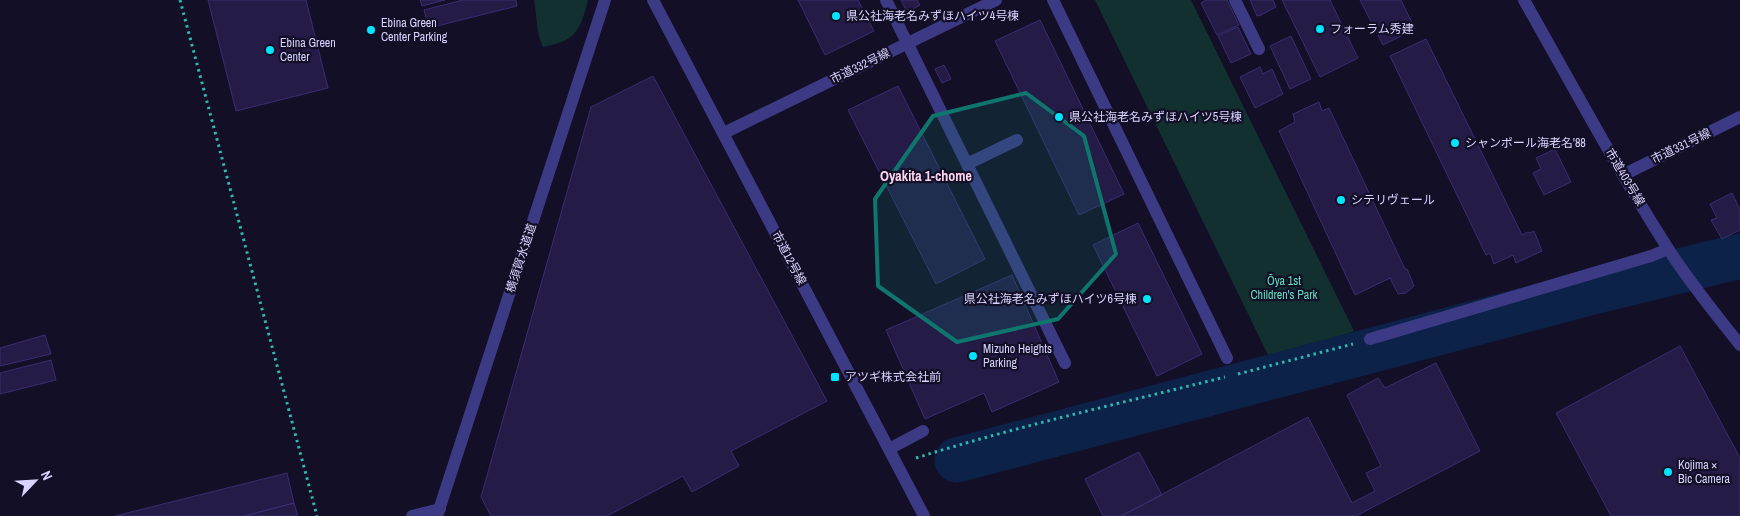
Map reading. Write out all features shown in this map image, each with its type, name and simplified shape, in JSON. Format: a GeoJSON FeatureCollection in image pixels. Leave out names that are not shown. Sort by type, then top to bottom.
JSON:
{"type":"FeatureCollection","features":[{"type":"Feature","properties":{"kind":"street","name":"横須賀水道道"},"geometry":{"type":"LineString","coordinates":[[439,512],[605,0]]}},
{"type":"Feature","properties":{"kind":"street","name":"市道12号線"},"geometry":{"type":"LineString","coordinates":[[653,0],[924,516]]}},
{"type":"Feature","properties":{"kind":"street"},"geometry":{"type":"LineString","coordinates":[[886,0],[1065,363]]}},
{"type":"Feature","properties":{"kind":"street","name":"市道332号線"},"geometry":{"type":"LineString","coordinates":[[724,133],[996,0]]}},
{"type":"Feature","properties":{"kind":"street"},"geometry":{"type":"LineString","coordinates":[[1053,0],[1227,358]]}},
{"type":"Feature","properties":{"kind":"street"},"geometry":{"type":"LineString","coordinates":[[1235,0],[1259,49]]}},
{"type":"Feature","properties":{"kind":"street","name":"市道403号線"},"geometry":{"type":"LineString","coordinates":[[1524,0],[1623,176],[1671,254],[1740,345]]}},
{"type":"Feature","properties":{"kind":"street","name":"市道331号線"},"geometry":{"type":"LineString","coordinates":[[1623,176],[1740,117]]}},
{"type":"Feature","properties":{"kind":"street"},"geometry":{"type":"LineString","coordinates":[[967,164],[1017,140]]}},
{"type":"Feature","properties":{"kind":"street"},"geometry":{"type":"LineString","coordinates":[[1370,339],[1651,256],[1671,254]]}},
{"type":"Feature","properties":{"kind":"street"},"geometry":{"type":"LineString","coordinates":[[888,449],[922,431]]}},
{"type":"Feature","properties":{"kind":"street"},"geometry":{"type":"LineString","coordinates":[[412,516],[439,512]]}},
{"type":"Feature","properties":{"kind":"path"},"geometry":{"type":"LineString","coordinates":[[180,0],[317,516]]}},
{"type":"Feature","properties":{"kind":"path"},"geometry":{"type":"LineString","coordinates":[[913,459],[999,434],[1272,366],[1370,339]]}},
{"type":"Feature","properties":{"kind":"highlighted area"},"geometry":{"type":"Polygon","coordinates":[[[1026,93],[1084,136],[1116,254],[1058,319],[957,342],[878,286],[875,199],[933,116],[1026,93]]]}},
{"type":"Feature","properties":{"kind":"green space"},"geometry":{"type":"Polygon","coordinates":[[[534,0],[588,0],[582,20],[575,33],[570,38],[554,45],[543,47],[538,30],[534,0]]]}},
{"type":"Feature","properties":{"kind":"green space","name":"Ōya 1st Children's Park"},"geometry":{"type":"Polygon","coordinates":[[[1095,0],[1191,0],[1354,331],[1271,361],[1095,0]]]}},
{"type":"Feature","properties":{"kind":"building","name":"Ebina Green Center"},"geometry":{"type":"Polygon","coordinates":[[[208,0],[306,0],[328,88],[236,111],[208,0]]]}},
{"type":"Feature","properties":{"kind":"building"},"geometry":{"type":"Polygon","coordinates":[[[420,0],[445,0],[422,6],[420,0]]]}},
{"type":"Feature","properties":{"kind":"building"},"geometry":{"type":"Polygon","coordinates":[[[463,0],[516,0],[517,6],[429,28],[424,10],[463,0]]]}},
{"type":"Feature","properties":{"kind":"building","name":"県公社海老名みずほハイツ4号棟"},"geometry":{"type":"Polygon","coordinates":[[[798,0],[858,0],[874,31],[825,55],[798,0]]]}},
{"type":"Feature","properties":{"kind":"building"},"geometry":{"type":"Polygon","coordinates":[[[901,0],[917,0],[920,5],[907,12],[901,0]]]}},
{"type":"Feature","properties":{"kind":"building"},"geometry":{"type":"Polygon","coordinates":[[[1206,0],[1227,0],[1239,25],[1217,35],[1201,3],[1206,0]]]}},
{"type":"Feature","properties":{"kind":"building"},"geometry":{"type":"Polygon","coordinates":[[[1250,0],[1273,0],[1276,7],[1257,16],[1250,0]]]}},
{"type":"Feature","properties":{"kind":"building","name":"フォーラム秀建"},"geometry":{"type":"Polygon","coordinates":[[[1282,0],[1330,0],[1358,58],[1320,77],[1282,0]]]}},
{"type":"Feature","properties":{"kind":"building"},"geometry":{"type":"Polygon","coordinates":[[[1360,0],[1401,0],[1415,29],[1383,45],[1360,0]]]}},
{"type":"Feature","properties":{"kind":"building","name":"県公社海老名みずほハイツ5号棟"},"geometry":{"type":"Polygon","coordinates":[[[1040,20],[1124,194],[1079,215],[995,41],[1040,20]]]}},
{"type":"Feature","properties":{"kind":"building"},"geometry":{"type":"Polygon","coordinates":[[[1238,27],[1251,54],[1231,63],[1218,36],[1238,27]]]}},
{"type":"Feature","properties":{"kind":"building"},"geometry":{"type":"Polygon","coordinates":[[[1291,36],[1311,79],[1290,89],[1270,46],[1291,36]]]}},
{"type":"Feature","properties":{"kind":"building","name":"シャンポール海老名'88"},"geometry":{"type":"Polygon","coordinates":[[[1426,39],[1522,235],[1534,231],[1542,251],[1516,263],[1513,255],[1494,264],[1490,253],[1486,255],[1390,56],[1426,39]]]}},
{"type":"Feature","properties":{"kind":"building"},"geometry":{"type":"Polygon","coordinates":[[[944,65],[951,79],[942,83],[935,69],[944,65]]]}},
{"type":"Feature","properties":{"kind":"building"},"geometry":{"type":"Polygon","coordinates":[[[1260,67],[1263,74],[1272,69],[1283,94],[1255,108],[1240,77],[1260,67]]]}},
{"type":"Feature","properties":{"kind":"building"},"geometry":{"type":"Polygon","coordinates":[[[653,76],[827,401],[731,451],[739,466],[692,492],[683,476],[607,516],[491,516],[481,497],[591,107],[653,76]]]}},
{"type":"Feature","properties":{"kind":"building"},"geometry":{"type":"Polygon","coordinates":[[[898,86],[985,259],[936,284],[848,110],[898,86]]]}},
{"type":"Feature","properties":{"kind":"building","name":"シテリヴェール"},"geometry":{"type":"Polygon","coordinates":[[[1319,102],[1322,111],[1329,108],[1405,269],[1407,269],[1414,286],[1406,293],[1398,294],[1390,278],[1355,295],[1279,131],[1295,122],[1293,114],[1319,102]]]}},
{"type":"Feature","properties":{"kind":"building"},"geometry":{"type":"Polygon","coordinates":[[[1555,149],[1571,182],[1544,195],[1533,173],[1541,169],[1536,158],[1555,149]]]}},
{"type":"Feature","properties":{"kind":"building"},"geometry":{"type":"Polygon","coordinates":[[[1732,193],[1740,210],[1740,230],[1722,239],[1711,220],[1717,218],[1710,204],[1732,193]]]}},
{"type":"Feature","properties":{"kind":"building","name":"県公社海老名みずほハイツ6号棟"},"geometry":{"type":"Polygon","coordinates":[[[1138,223],[1202,354],[1157,376],[1093,245],[1138,223]]]}},
{"type":"Feature","properties":{"kind":"building","name":"Mizuho Heights Parking"},"geometry":{"type":"Polygon","coordinates":[[[1012,275],[1059,382],[992,412],[984,393],[925,419],[886,330],[1012,275]]]}},
{"type":"Feature","properties":{"kind":"building"},"geometry":{"type":"Polygon","coordinates":[[[45,335],[51,354],[0,366],[0,348],[45,335]]]}},
{"type":"Feature","properties":{"kind":"building"},"geometry":{"type":"Polygon","coordinates":[[[1680,346],[1740,458],[1740,516],[1611,516],[1556,413],[1680,346]]]}},
{"type":"Feature","properties":{"kind":"building"},"geometry":{"type":"Polygon","coordinates":[[[51,360],[56,380],[0,394],[0,373],[51,360]]]}},
{"type":"Feature","properties":{"kind":"building"},"geometry":{"type":"Polygon","coordinates":[[[1436,363],[1480,451],[1356,516],[1121,516],[1308,417],[1352,503],[1375,491],[1366,473],[1381,466],[1347,395],[1378,378],[1385,388],[1436,363]]]}},
{"type":"Feature","properties":{"kind":"building"},"geometry":{"type":"Polygon","coordinates":[[[1139,452],[1162,495],[1121,516],[1103,516],[1085,479],[1139,452]]]}},
{"type":"Feature","properties":{"kind":"building"},"geometry":{"type":"Polygon","coordinates":[[[287,473],[294,503],[244,516],[115,516],[287,473]]]}},
{"type":"Feature","properties":{"kind":"building"},"geometry":{"type":"Polygon","coordinates":[[[294,503],[298,516],[244,516],[294,503]]]}},
{"type":"Feature","properties":{"kind":"waterway"},"geometry":{"type":"LineString","coordinates":[[957,460],[1589,293],[1740,256]]}},
{"type":"Feature","properties":{"kind":"place","name":"県公社海老名みずほハイツ4号棟"},"geometry":{"type":"Point","coordinates":[836,16]}},
{"type":"Feature","properties":{"kind":"place","name":"フォーラム秀建"},"geometry":{"type":"Point","coordinates":[1320,29]}},
{"type":"Feature","properties":{"kind":"place","name":"Ebina Green Center Parking"},"geometry":{"type":"Point","coordinates":[371,30]}},
{"type":"Feature","properties":{"kind":"place","name":"Ebina Green Center"},"geometry":{"type":"Point","coordinates":[270,50]}},
{"type":"Feature","properties":{"kind":"place","name":"県公社海老名みずほハイツ5号棟"},"geometry":{"type":"Point","coordinates":[1059,117]}},
{"type":"Feature","properties":{"kind":"place","name":"シャンポール海老名'88"},"geometry":{"type":"Point","coordinates":[1455,143]}},
{"type":"Feature","properties":{"kind":"place","name":"シテリヴェール"},"geometry":{"type":"Point","coordinates":[1341,200]}},
{"type":"Feature","properties":{"kind":"place","name":"県公社海老名みずほハイツ6号棟"},"geometry":{"type":"Point","coordinates":[1147,299]}},
{"type":"Feature","properties":{"kind":"place","name":"Mizuho Heights Parking"},"geometry":{"type":"Point","coordinates":[973,356]}},
{"type":"Feature","properties":{"kind":"place","name":"アツギ株式会社前"},"geometry":{"type":"Point","coordinates":[835,377]}},
{"type":"Feature","properties":{"kind":"place","name":"Kojima × Bic Camera"},"geometry":{"type":"Point","coordinates":[1668,472]}},
{"type":"Feature","properties":{"kind":"district","name":"Oyakita 1-chome"},"geometry":{"type":"Point","coordinates":[926,176]}}]}
